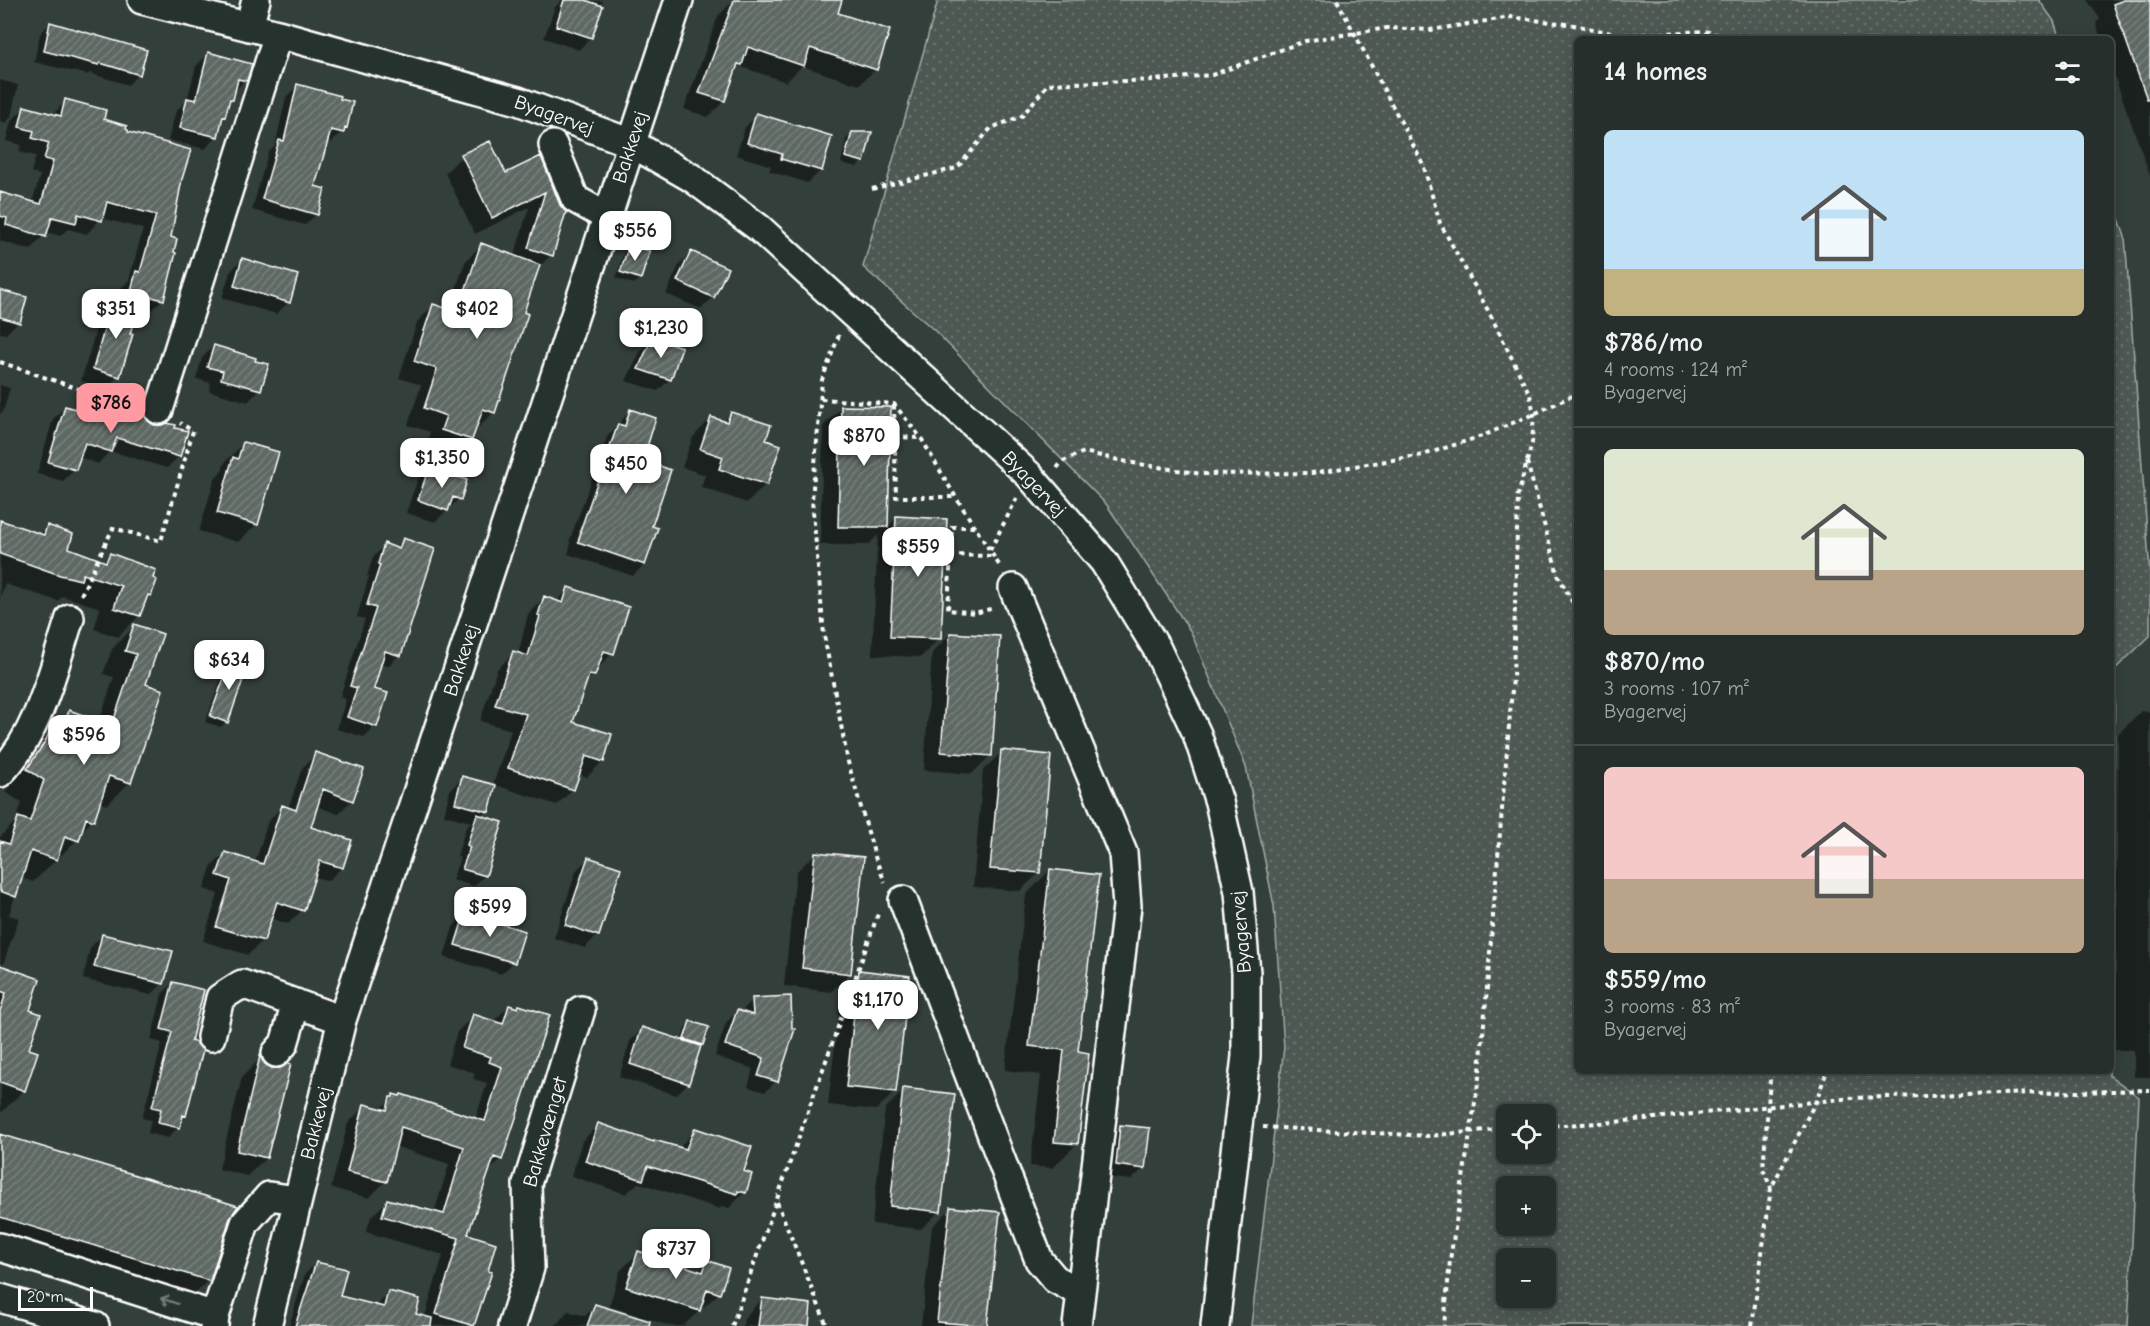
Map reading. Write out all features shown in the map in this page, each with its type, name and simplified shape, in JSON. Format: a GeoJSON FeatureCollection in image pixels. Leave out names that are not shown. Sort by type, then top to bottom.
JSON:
{"type":"FeatureCollection","features":[{"type":"Feature","properties":{"kind":"street","name":"Byagervej"},"geometry":{"type":"LineString","coordinates":[[142,0],[278,34],[518,101],[631,143],[692,178],[759,228],[1035,481],[1104,562],[1157,649],[1197,734],[1219,802],[1239,892],[1246,973],[1246,1056],[1215,1326]]}},
{"type":"Feature","properties":{"kind":"street"},"geometry":{"type":"LineString","coordinates":[[249,27],[256,0]]}},
{"type":"Feature","properties":{"kind":"street","name":"Bakkevej"},"geometry":{"type":"LineString","coordinates":[[267,1326],[342,1020],[679,0]]}},
{"type":"Feature","properties":{"kind":"street"},"geometry":{"type":"LineString","coordinates":[[159,410],[278,34]]}},
{"type":"Feature","properties":{"kind":"street"},"geometry":{"type":"LineString","coordinates":[[553,145],[575,199],[607,217]]}},
{"type":"Feature","properties":{"kind":"street"},"geometry":{"type":"LineString","coordinates":[[1016,595],[1122,853],[1128,906],[1077,1326]]}},
{"type":"Feature","properties":{"kind":"street"},"geometry":{"type":"LineString","coordinates":[[0,773],[33,726],[70,618]]}},
{"type":"Feature","properties":{"kind":"street"},"geometry":{"type":"LineString","coordinates":[[891,905],[1039,1260],[1055,1279],[1081,1293]]}},
{"type":"Feature","properties":{"kind":"street"},"geometry":{"type":"LineString","coordinates":[[211,1037],[220,998],[242,984],[342,1020]]}},
{"type":"Feature","properties":{"kind":"street"},"geometry":{"type":"LineString","coordinates":[[276,1053],[284,1044],[296,1003]]}},
{"type":"Feature","properties":{"kind":"street","name":"Bakkevænget"},"geometry":{"type":"LineString","coordinates":[[512,1326],[530,1268],[527,1184],[581,1010]]}},
{"type":"Feature","properties":{"kind":"street"},"geometry":{"type":"LineString","coordinates":[[0,1247],[214,1321],[245,1223],[269,1196],[297,1200]]}},
{"type":"Feature","properties":{"kind":"street"},"geometry":{"type":"LineString","coordinates":[[0,1298],[95,1326]]}},
{"type":"Feature","properties":{"kind":"path"},"geometry":{"type":"LineString","coordinates":[[1337,0],[1423,164],[1440,223],[1490,314],[1530,395],[1534,414],[1532,443],[1518,495],[1513,678],[1481,1059],[1450,1260],[1444,1326]]}},
{"type":"Feature","properties":{"kind":"path"},"geometry":{"type":"LineString","coordinates":[[872,189],[957,168],[991,128],[1022,116],[1048,84],[1154,80],[1212,75],[1305,41],[1387,28],[1431,30],[1511,17],[1574,25],[1621,35],[1706,30],[1725,36]]}},
{"type":"Feature","properties":{"kind":"path"},"geometry":{"type":"LineString","coordinates":[[732,1326],[777,1201],[891,905],[888,887],[876,860],[848,762],[824,635],[812,500],[822,380],[849,309]]}},
{"type":"Feature","properties":{"kind":"path"},"geometry":{"type":"LineString","coordinates":[[0,362],[114,401],[159,410],[193,431],[161,541],[113,528],[70,618]]}},
{"type":"Feature","properties":{"kind":"path"},"geometry":{"type":"LineString","coordinates":[[990,550],[1035,481],[1063,461],[1084,452],[1202,474],[1312,473],[1423,455],[1482,436],[1574,395]]}},
{"type":"Feature","properties":{"kind":"path"},"geometry":{"type":"LineString","coordinates":[[821,399],[894,404],[921,438],[955,497],[975,527],[990,550],[1016,595],[975,613],[948,610],[952,527],[975,527]]}},
{"type":"Feature","properties":{"kind":"path"},"geometry":{"type":"LineString","coordinates":[[894,404],[896,497],[955,497]]}},
{"type":"Feature","properties":{"kind":"path"},"geometry":{"type":"LineString","coordinates":[[895,437],[921,438]]}},
{"type":"Feature","properties":{"kind":"path"},"geometry":{"type":"LineString","coordinates":[[1526,461],[1558,575],[1574,605]]}},
{"type":"Feature","properties":{"kind":"path"},"geometry":{"type":"LineString","coordinates":[[950,555],[993,556]]}},
{"type":"Feature","properties":{"kind":"path"},"geometry":{"type":"LineString","coordinates":[[1768,1074],[1770,1080],[1763,1169],[1771,1188]]}},
{"type":"Feature","properties":{"kind":"path"},"geometry":{"type":"LineString","coordinates":[[1752,1326],[1771,1188],[1816,1101],[1826,1074]]}},
{"type":"Feature","properties":{"kind":"path"},"geometry":{"type":"LineString","coordinates":[[1556,1125],[1615,1122],[1852,1098],[2150,1090]]}},
{"type":"Feature","properties":{"kind":"path"},"geometry":{"type":"LineString","coordinates":[[1238,1124],[1428,1137],[1496,1129]]}},
{"type":"Feature","properties":{"kind":"path"},"geometry":{"type":"LineString","coordinates":[[777,1201],[827,1326]]}},
{"type":"Feature","properties":{"kind":"shaded area"},"geometry":{"type":"Polygon","coordinates":[[[938,0],[2039,0],[2054,21],[2059,36],[1574,36],[1574,1074],[2109,1074],[2139,1097],[2128,1326],[1251,1326],[1284,1047],[1274,906],[1246,767],[1191,632],[1107,505],[934,330],[863,267],[938,0]]]}},
{"type":"Feature","properties":{"kind":"shaded area"},"geometry":{"type":"Polygon","coordinates":[[[2114,203],[2125,237],[2150,574],[2150,636],[2115,669],[2114,750],[2114,203]]]}},
{"type":"Feature","properties":{"kind":"building"},"geometry":{"type":"Polygon","coordinates":[[[564,0],[585,0],[603,6],[592,38],[556,26],[564,0]]]}},
{"type":"Feature","properties":{"kind":"building"},"geometry":{"type":"Polygon","coordinates":[[[734,0],[842,0],[838,13],[890,30],[877,70],[810,48],[804,66],[748,47],[742,65],[738,64],[725,101],[699,93],[734,0]]]}},
{"type":"Feature","properties":{"kind":"building"},"geometry":{"type":"Polygon","coordinates":[[[2124,0],[2150,0],[2150,99],[2147,99],[2113,4],[2124,0]]]}},
{"type":"Feature","properties":{"kind":"building"},"geometry":{"type":"Polygon","coordinates":[[[50,22],[147,50],[140,75],[100,63],[99,65],[44,51],[50,22]]]}},
{"type":"Feature","properties":{"kind":"building"},"geometry":{"type":"Polygon","coordinates":[[[208,52],[252,64],[247,81],[238,79],[233,100],[230,99],[225,117],[223,116],[218,137],[180,128],[187,98],[196,100],[208,52]]]}},
{"type":"Feature","properties":{"kind":"building"},"geometry":{"type":"Polygon","coordinates":[[[297,84],[341,96],[340,99],[353,102],[344,133],[331,130],[315,186],[325,189],[318,215],[262,199],[279,140],[284,141],[297,84]]]}},
{"type":"Feature","properties":{"kind":"building"},"geometry":{"type":"Polygon","coordinates":[[[65,99],[106,110],[104,119],[127,126],[128,132],[191,150],[182,179],[171,237],[177,239],[174,252],[176,253],[164,300],[131,292],[136,271],[140,272],[156,215],[107,202],[102,221],[78,214],[76,223],[52,217],[46,237],[6,225],[7,218],[0,216],[0,192],[41,204],[53,161],[44,159],[49,143],[32,138],[34,131],[19,127],[24,106],[61,116],[65,99]]]}},
{"type":"Feature","properties":{"kind":"building"},"geometry":{"type":"Polygon","coordinates":[[[756,113],[832,136],[822,171],[781,159],[782,154],[747,143],[756,113]]]}},
{"type":"Feature","properties":{"kind":"building"},"geometry":{"type":"Polygon","coordinates":[[[852,132],[872,132],[864,162],[845,157],[852,132]]]}},
{"type":"Feature","properties":{"kind":"building"},"geometry":{"type":"Polygon","coordinates":[[[490,141],[506,173],[541,156],[560,205],[566,212],[553,256],[528,248],[545,192],[492,218],[461,154],[490,141]]]}},
{"type":"Feature","properties":{"kind":"building"},"geometry":{"type":"Polygon","coordinates":[[[481,243],[540,265],[524,312],[528,314],[495,413],[483,409],[472,440],[441,430],[446,416],[424,408],[437,369],[414,361],[433,304],[458,312],[481,243]]]}},
{"type":"Feature","properties":{"kind":"building"},"geometry":{"type":"Polygon","coordinates":[[[629,245],[650,251],[641,279],[620,272],[629,245]]]}},
{"type":"Feature","properties":{"kind":"building"},"geometry":{"type":"Polygon","coordinates":[[[691,251],[728,268],[714,298],[677,281],[691,251]]]}},
{"type":"Feature","properties":{"kind":"building"},"geometry":{"type":"Polygon","coordinates":[[[242,258],[298,275],[290,303],[234,286],[242,258]]]}},
{"type":"Feature","properties":{"kind":"building"},"geometry":{"type":"Polygon","coordinates":[[[0,290],[27,297],[20,323],[0,317],[0,290]]]}},
{"type":"Feature","properties":{"kind":"building"},"geometry":{"type":"Polygon","coordinates":[[[112,302],[137,310],[130,334],[133,334],[120,377],[93,369],[112,302]]]}},
{"type":"Feature","properties":{"kind":"building"},"geometry":{"type":"Polygon","coordinates":[[[652,338],[682,347],[671,380],[638,369],[652,338]]]}},
{"type":"Feature","properties":{"kind":"building"},"geometry":{"type":"Polygon","coordinates":[[[214,345],[269,364],[261,390],[221,379],[223,371],[207,367],[214,345]]]}},
{"type":"Feature","properties":{"kind":"building"},"geometry":{"type":"Polygon","coordinates":[[[112,405],[144,415],[154,425],[167,423],[176,425],[175,428],[188,431],[180,457],[117,438],[111,452],[85,443],[76,470],[48,462],[65,406],[108,418],[112,405]]]}},
{"type":"Feature","properties":{"kind":"building"},"geometry":{"type":"Polygon","coordinates":[[[841,406],[891,407],[888,527],[838,527],[841,406]]]}},
{"type":"Feature","properties":{"kind":"building"},"geometry":{"type":"Polygon","coordinates":[[[630,409],[656,418],[643,460],[671,470],[652,526],[658,528],[645,565],[578,542],[618,424],[625,426],[630,409]]]}},
{"type":"Feature","properties":{"kind":"building"},"geometry":{"type":"Polygon","coordinates":[[[731,412],[771,425],[766,440],[781,445],[767,485],[719,469],[723,457],[700,449],[711,417],[727,422],[731,412]]]}},
{"type":"Feature","properties":{"kind":"building"},"geometry":{"type":"Polygon","coordinates":[[[243,442],[279,452],[258,525],[217,513],[233,457],[238,459],[243,442]]]}},
{"type":"Feature","properties":{"kind":"building"},"geometry":{"type":"Polygon","coordinates":[[[429,467],[467,480],[461,500],[453,497],[448,511],[418,500],[429,467]]]}},
{"type":"Feature","properties":{"kind":"building"},"geometry":{"type":"Polygon","coordinates":[[[896,516],[947,519],[941,639],[890,637],[896,516]]]}},
{"type":"Feature","properties":{"kind":"building"},"geometry":{"type":"Polygon","coordinates":[[[0,520],[44,535],[47,525],[73,534],[69,548],[106,562],[110,553],[156,570],[153,578],[157,580],[140,616],[114,608],[121,586],[83,574],[81,580],[60,575],[0,554],[0,520]]]}},
{"type":"Feature","properties":{"kind":"building"},"geometry":{"type":"Polygon","coordinates":[[[403,538],[435,549],[401,656],[385,651],[374,689],[388,693],[377,727],[347,717],[357,688],[350,686],[376,608],[367,605],[380,565],[378,564],[384,543],[399,549],[403,538]]]}},
{"type":"Feature","properties":{"kind":"building"},"geometry":{"type":"Polygon","coordinates":[[[568,587],[629,607],[614,654],[604,651],[595,676],[589,675],[573,722],[612,734],[604,762],[586,756],[574,790],[508,768],[526,714],[495,705],[513,651],[528,656],[544,596],[563,603],[568,587]]]}},
{"type":"Feature","properties":{"kind":"building"},"geometry":{"type":"Polygon","coordinates":[[[134,624],[163,634],[146,684],[163,690],[131,783],[109,776],[94,821],[86,818],[79,841],[65,836],[57,860],[31,851],[16,897],[0,891],[0,841],[9,844],[18,817],[30,821],[44,780],[27,769],[46,740],[52,724],[63,728],[69,710],[112,725],[136,654],[125,651],[134,624]]]}},
{"type":"Feature","properties":{"kind":"building"},"geometry":{"type":"Polygon","coordinates":[[[950,633],[1000,636],[992,756],[941,752],[950,633]]]}},
{"type":"Feature","properties":{"kind":"building"},"geometry":{"type":"Polygon","coordinates":[[[231,659],[248,665],[228,723],[210,716],[231,659]]]}},
{"type":"Feature","properties":{"kind":"building"},"geometry":{"type":"Polygon","coordinates":[[[1001,750],[1051,755],[1040,873],[990,869],[1001,750]]]}},
{"type":"Feature","properties":{"kind":"building"},"geometry":{"type":"Polygon","coordinates":[[[315,752],[364,769],[353,801],[323,789],[311,827],[352,840],[343,868],[320,861],[304,911],[277,902],[264,941],[216,927],[231,880],[217,875],[225,852],[263,864],[282,805],[296,810],[315,752]]]}},
{"type":"Feature","properties":{"kind":"building"},"geometry":{"type":"Polygon","coordinates":[[[462,776],[496,785],[489,812],[455,803],[462,776]]]}},
{"type":"Feature","properties":{"kind":"building"},"geometry":{"type":"Polygon","coordinates":[[[477,814],[503,822],[486,876],[462,869],[470,847],[467,845],[477,814]]]}},
{"type":"Feature","properties":{"kind":"building"},"geometry":{"type":"Polygon","coordinates":[[[815,852],[864,857],[851,974],[802,968],[815,852]]]}},
{"type":"Feature","properties":{"kind":"building"},"geometry":{"type":"Polygon","coordinates":[[[588,857],[621,868],[599,936],[565,925],[588,857]]]}},
{"type":"Feature","properties":{"kind":"building"},"geometry":{"type":"Polygon","coordinates":[[[1050,869],[1099,875],[1078,1051],[1089,1053],[1078,1144],[1054,1142],[1064,1050],[1029,1046],[1050,869]]]}},
{"type":"Feature","properties":{"kind":"building"},"geometry":{"type":"Polygon","coordinates":[[[465,913],[525,931],[515,963],[455,945],[465,913]]]}},
{"type":"Feature","properties":{"kind":"building"},"geometry":{"type":"Polygon","coordinates":[[[102,934],[173,951],[164,984],[94,967],[102,934]]]}},
{"type":"Feature","properties":{"kind":"building"},"geometry":{"type":"Polygon","coordinates":[[[0,965],[40,979],[30,1010],[41,1014],[29,1049],[38,1052],[25,1091],[0,1082],[0,1011],[6,993],[0,991],[0,965]]]}},
{"type":"Feature","properties":{"kind":"building"},"geometry":{"type":"Polygon","coordinates":[[[859,970],[910,976],[896,1092],[846,1087],[859,970]]]}},
{"type":"Feature","properties":{"kind":"building"},"geometry":{"type":"Polygon","coordinates":[[[173,982],[204,990],[191,1041],[197,1043],[203,1050],[186,1116],[183,1115],[180,1128],[158,1123],[161,1109],[152,1107],[172,1032],[161,1029],[173,982]]]}},
{"type":"Feature","properties":{"kind":"building"},"geometry":{"type":"Polygon","coordinates":[[[791,996],[792,1028],[795,1029],[778,1082],[758,1076],[764,1058],[725,1045],[737,1010],[753,1015],[752,998],[791,996]]]}},
{"type":"Feature","properties":{"kind":"building"},"geometry":{"type":"Polygon","coordinates":[[[509,1005],[518,1008],[519,1005],[550,1015],[502,1160],[494,1157],[468,1234],[496,1243],[488,1271],[492,1272],[474,1326],[436,1314],[459,1238],[382,1216],[387,1199],[444,1214],[464,1147],[401,1127],[387,1182],[347,1172],[364,1104],[387,1110],[390,1097],[393,1097],[393,1094],[400,1096],[401,1094],[485,1121],[502,1067],[489,1062],[491,1057],[462,1048],[473,1014],[503,1024],[509,1005]]]}},
{"type":"Feature","properties":{"kind":"building"},"geometry":{"type":"Polygon","coordinates":[[[690,1021],[709,1027],[703,1045],[684,1039],[690,1021]]]}},
{"type":"Feature","properties":{"kind":"building"},"geometry":{"type":"Polygon","coordinates":[[[642,1027],[701,1046],[689,1084],[630,1064],[642,1027]]]}},
{"type":"Feature","properties":{"kind":"building"},"geometry":{"type":"Polygon","coordinates":[[[260,1056],[265,1064],[272,1068],[291,1064],[267,1158],[237,1151],[260,1056]]]}},
{"type":"Feature","properties":{"kind":"building"},"geometry":{"type":"Polygon","coordinates":[[[903,1088],[955,1094],[941,1212],[890,1206],[903,1088]]]}},
{"type":"Feature","properties":{"kind":"building"},"geometry":{"type":"Polygon","coordinates":[[[598,1123],[654,1142],[654,1140],[686,1149],[695,1128],[752,1147],[744,1171],[752,1174],[746,1193],[738,1191],[737,1194],[648,1166],[643,1180],[585,1161],[598,1123]]]}},
{"type":"Feature","properties":{"kind":"building"},"geometry":{"type":"Polygon","coordinates":[[[1120,1125],[1150,1128],[1145,1169],[1116,1165],[1120,1125]]]}},
{"type":"Feature","properties":{"kind":"building"},"geometry":{"type":"Polygon","coordinates":[[[0,1134],[238,1206],[230,1218],[210,1281],[0,1217],[0,1134]]]}},
{"type":"Feature","properties":{"kind":"building"},"geometry":{"type":"Polygon","coordinates":[[[950,1207],[1000,1212],[987,1326],[937,1322],[950,1207]]]}},
{"type":"Feature","properties":{"kind":"building"},"geometry":{"type":"Polygon","coordinates":[[[638,1251],[703,1272],[707,1260],[729,1268],[720,1294],[707,1289],[700,1311],[626,1287],[638,1251]]]}},
{"type":"Feature","properties":{"kind":"building"},"geometry":{"type":"Polygon","coordinates":[[[316,1262],[347,1269],[340,1296],[384,1307],[388,1291],[420,1299],[416,1314],[432,1318],[431,1326],[295,1326],[316,1262]]]}},
{"type":"Feature","properties":{"kind":"building"},"geometry":{"type":"Polygon","coordinates":[[[762,1298],[811,1304],[809,1326],[758,1326],[762,1298]]]}},
{"type":"Feature","properties":{"kind":"building"},"geometry":{"type":"Polygon","coordinates":[[[595,1304],[650,1321],[649,1326],[587,1326],[595,1304]]]}}]}
